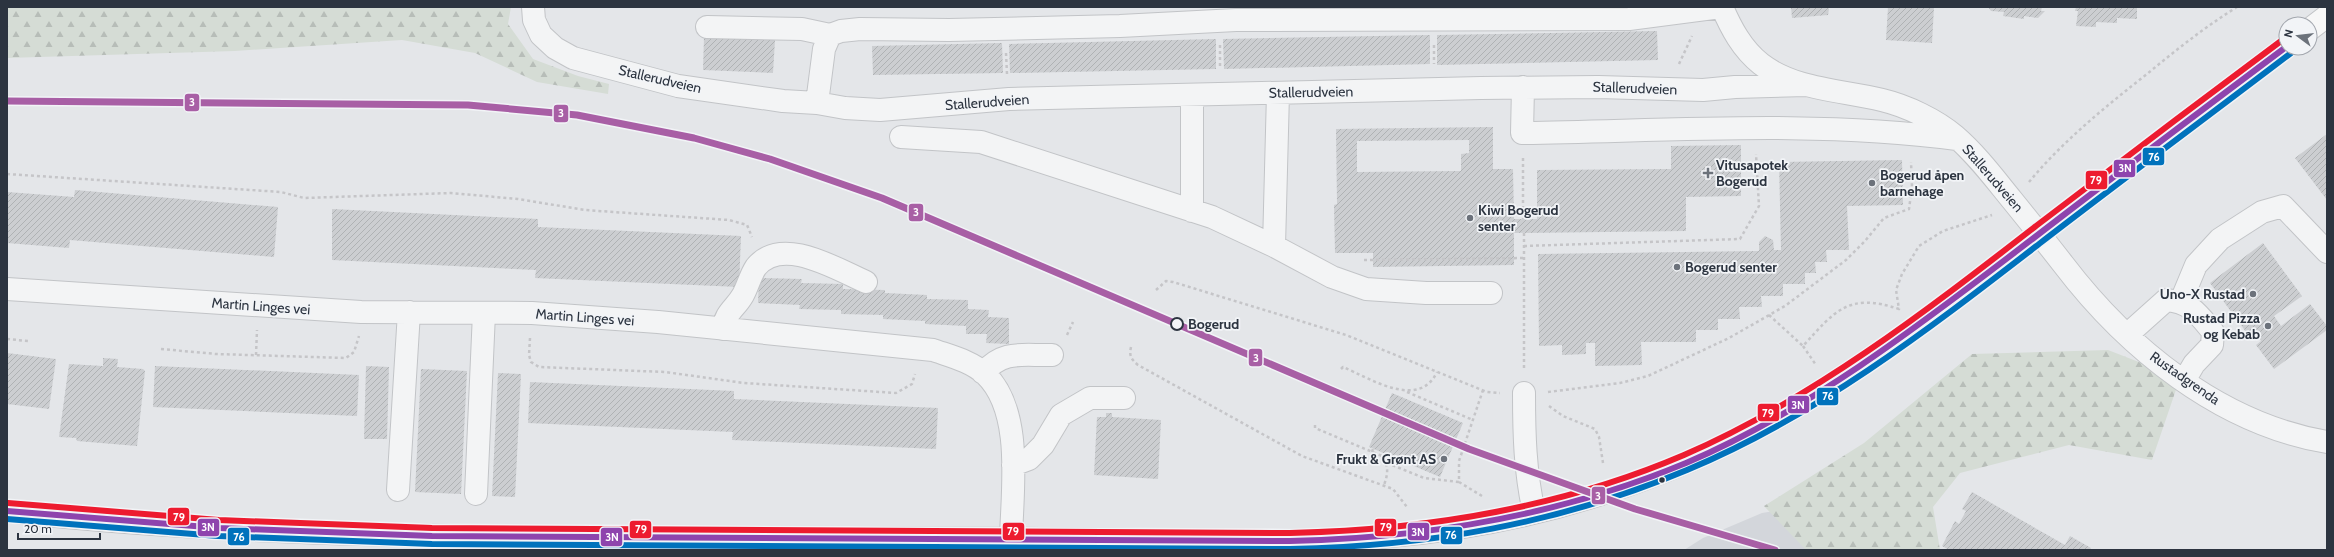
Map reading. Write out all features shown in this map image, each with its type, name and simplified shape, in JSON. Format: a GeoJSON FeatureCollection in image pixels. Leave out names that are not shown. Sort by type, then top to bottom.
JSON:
{"type":"FeatureCollection","features":[{"type":"Feature","properties":{"kind":"main road"},"geometry":{"type":"LineString","coordinates":[[2318,23],[2327,16]]}},
{"type":"Feature","properties":{"kind":"main road"},"geometry":{"type":"LineString","coordinates":[[7,511],[108,522],[272,531],[759,544],[1220,541],[1374,537],[1480,524],[1569,503],[1679,465],[1724,446],[1830,388],[1992,271],[2278,53]]}},
{"type":"Feature","properties":{"kind":"street","name":"Stallerudveien"},"geometry":{"type":"LineString","coordinates":[[533,7],[534,20],[541,35],[555,48],[573,58],[678,86],[783,101],[817,102],[845,108],[880,110],[1009,99],[1522,87],[1703,90],[1806,85]]}},
{"type":"Feature","properties":{"kind":"street","name":"Stallerudveien"},"geometry":{"type":"LineString","coordinates":[[1716,8],[1744,47],[1760,64],[1782,77],[1806,85],[1885,101],[1934,121],[1959,139],[1988,169],[2040,233]]}},
{"type":"Feature","properties":{"kind":"street"},"geometry":{"type":"LineString","coordinates":[[707,27],[802,29],[830,35],[841,31],[860,29],[948,30],[1120,26],[1236,20],[1629,20],[1716,8]]}},
{"type":"Feature","properties":{"kind":"street"},"geometry":{"type":"LineString","coordinates":[[817,102],[824,49],[830,35]]}},
{"type":"Feature","properties":{"kind":"street"},"geometry":{"type":"LineString","coordinates":[[1522,87],[1522,133],[1663,131],[1754,127],[1926,135],[1959,139]]}},
{"type":"Feature","properties":{"kind":"street"},"geometry":{"type":"LineString","coordinates":[[1274,246],[1278,93]]}},
{"type":"Feature","properties":{"kind":"street"},"geometry":{"type":"LineString","coordinates":[[1192,95],[1192,210]]}},
{"type":"Feature","properties":{"kind":"street"},"geometry":{"type":"LineString","coordinates":[[901,137],[981,142],[1192,210],[1212,217],[1274,246],[1332,277],[1366,288],[1426,293],[1491,293]]}},
{"type":"Feature","properties":{"kind":"street"},"geometry":{"type":"LineString","coordinates":[[2181,301],[2196,265],[2220,240],[2262,212],[2283,206],[2327,252]]}},
{"type":"Feature","properties":{"kind":"street","name":"Rustadgrenda"},"geometry":{"type":"LineString","coordinates":[[2040,233],[2064,265],[2128,334],[2166,368],[2229,409],[2277,431],[2327,442]]}},
{"type":"Feature","properties":{"kind":"street"},"geometry":{"type":"LineString","coordinates":[[723,328],[725,318],[743,296],[756,267],[768,256],[785,253],[809,257],[866,282]]}},
{"type":"Feature","properties":{"kind":"street","name":"Martin Linges vei"},"geometry":{"type":"LineString","coordinates":[[7,289],[361,312],[532,313],[723,328],[933,350],[962,359],[983,373],[997,388],[1008,414],[1013,465],[1013,543]]}},
{"type":"Feature","properties":{"kind":"street"},"geometry":{"type":"LineString","coordinates":[[2128,334],[2166,300],[2181,301],[2192,308],[2213,332],[2212,345],[2194,364],[2184,381]]}},
{"type":"Feature","properties":{"kind":"street"},"geometry":{"type":"LineString","coordinates":[[398,490],[409,312]]}},
{"type":"Feature","properties":{"kind":"street"},"geometry":{"type":"LineString","coordinates":[[476,494],[484,313]]}},
{"type":"Feature","properties":{"kind":"street"},"geometry":{"type":"LineString","coordinates":[[983,373],[992,363],[1007,356],[1052,355]]}},
{"type":"Feature","properties":{"kind":"street"},"geometry":{"type":"LineString","coordinates":[[1524,393],[1525,453],[1528,485],[1534,512]]}},
{"type":"Feature","properties":{"kind":"street"},"geometry":{"type":"LineString","coordinates":[[1013,465],[1029,458],[1043,445],[1061,415],[1090,398],[1124,398]]}},
{"type":"Feature","properties":{"kind":"path"},"geometry":{"type":"LineString","coordinates":[[2028,182],[2047,160],[2104,108],[2199,33],[2238,7]]}},
{"type":"Feature","properties":{"kind":"path"},"geometry":{"type":"LineString","coordinates":[[1661,89],[1678,67],[1716,8]]}},
{"type":"Feature","properties":{"kind":"path"},"geometry":{"type":"LineString","coordinates":[[1220,39],[1220,60]]}},
{"type":"Feature","properties":{"kind":"path"},"geometry":{"type":"LineString","coordinates":[[1524,246],[1740,239],[1759,206],[1754,127]]}},
{"type":"Feature","properties":{"kind":"path"},"geometry":{"type":"LineString","coordinates":[[1522,133],[1523,219]]}},
{"type":"Feature","properties":{"kind":"path"},"geometry":{"type":"LineString","coordinates":[[1156,290],[1166,281],[1172,282],[1346,335],[1483,390],[1505,394],[1560,391],[1620,383],[1648,376],[1702,352],[1794,300],[1846,260],[1865,241],[1884,218],[1907,212],[1911,199],[1911,162]]}},
{"type":"Feature","properties":{"kind":"path"},"geometry":{"type":"LineString","coordinates":[[7,174],[281,192],[304,198],[328,199],[451,194],[518,199],[586,210],[729,220],[747,226],[754,241],[756,267]]}},
{"type":"Feature","properties":{"kind":"path"},"geometry":{"type":"LineString","coordinates":[[1802,346],[1834,312],[1851,304],[1878,302],[1898,309],[1896,290],[1902,274],[1919,246],[1942,231],[1993,215]]}},
{"type":"Feature","properties":{"kind":"path"},"geometry":{"type":"LineString","coordinates":[[1524,233],[1524,393]]}},
{"type":"Feature","properties":{"kind":"path"},"geometry":{"type":"LineString","coordinates":[[1359,260],[1524,258]]}},
{"type":"Feature","properties":{"kind":"path"},"geometry":{"type":"LineString","coordinates":[[161,349],[216,354],[346,358],[354,352],[360,331],[361,312]]}},
{"type":"Feature","properties":{"kind":"path"},"geometry":{"type":"LineString","coordinates":[[532,313],[529,355],[531,362],[539,367],[665,372],[744,383],[896,392],[912,384],[922,348]]}},
{"type":"Feature","properties":{"kind":"path"},"geometry":{"type":"LineString","coordinates":[[1769,315],[1802,346],[1816,366]]}},
{"type":"Feature","properties":{"kind":"path"},"geometry":{"type":"LineString","coordinates":[[7,339],[28,341]]}},
{"type":"Feature","properties":{"kind":"path"},"geometry":{"type":"LineString","coordinates":[[1132,347],[1130,354],[1131,360],[1138,365],[1283,447],[1317,462],[1393,489],[1407,507]]}},
{"type":"Feature","properties":{"kind":"path"},"geometry":{"type":"LineString","coordinates":[[1341,369],[1343,367],[1398,390],[1406,391],[1473,420]]}},
{"type":"Feature","properties":{"kind":"path"},"geometry":{"type":"LineString","coordinates":[[1406,391],[1424,388],[1432,382],[1437,372]]}},
{"type":"Feature","properties":{"kind":"path"},"geometry":{"type":"LineString","coordinates":[[1459,482],[1459,461],[1483,390]]}},
{"type":"Feature","properties":{"kind":"path"},"geometry":{"type":"LineString","coordinates":[[1524,393],[1563,416],[1595,429],[1599,437],[1603,463]]}},
{"type":"Feature","properties":{"kind":"path"},"geometry":{"type":"LineString","coordinates":[[1315,425],[1316,428],[1382,456],[1387,463],[1424,478],[1459,482],[1482,496]]}},
{"type":"Feature","properties":{"kind":"path"},"geometry":{"type":"LineString","coordinates":[[1372,452],[1374,446]]}},
{"type":"Feature","properties":{"kind":"path"},"geometry":{"type":"LineString","coordinates":[[1384,485],[1387,463]]}},
{"type":"Feature","properties":{"kind":"shaded area"},"geometry":{"type":"Polygon","coordinates":[[[1856,497],[1860,550],[1684,550],[1703,538],[1762,513],[1856,497]]]}},
{"type":"Feature","properties":{"kind":"green space"},"geometry":{"type":"Polygon","coordinates":[[[7,7],[511,7],[508,24],[533,59],[578,76],[609,84],[608,94],[537,82],[475,53],[402,40],[235,51],[7,58],[7,7]]]}},
{"type":"Feature","properties":{"kind":"green space"},"geometry":{"type":"Polygon","coordinates":[[[2108,350],[2180,378],[2152,460],[2069,445],[1960,473],[1933,507],[1940,550],[1806,550],[1764,506],[1864,443],[1972,354],[2108,350]]]}},
{"type":"Feature","properties":{"kind":"building"},"geometry":{"type":"Polygon","coordinates":[[[1791,7],[1828,7],[1829,9],[1828,15],[1792,18],[1791,7]]]}},
{"type":"Feature","properties":{"kind":"building"},"geometry":{"type":"Polygon","coordinates":[[[1888,7],[1934,7],[1932,43],[1886,40],[1888,7]]]}},
{"type":"Feature","properties":{"kind":"building"},"geometry":{"type":"Polygon","coordinates":[[[1988,7],[2042,7],[2041,11],[2045,11],[2038,18],[2024,16],[2024,19],[2003,16],[2004,12],[1991,11],[1988,7]]]}},
{"type":"Feature","properties":{"kind":"building"},"geometry":{"type":"Polygon","coordinates":[[[2076,7],[2137,7],[2137,19],[2117,18],[2117,23],[2096,22],[2096,27],[2076,26],[2078,11],[2075,11],[2076,7]]]}},
{"type":"Feature","properties":{"kind":"building"},"geometry":{"type":"Polygon","coordinates":[[[1657,31],[1658,60],[1437,65],[1437,35],[1657,31]]]}},
{"type":"Feature","properties":{"kind":"building"},"geometry":{"type":"Polygon","coordinates":[[[1430,35],[1430,64],[1224,69],[1223,39],[1430,35]]]}},
{"type":"Feature","properties":{"kind":"building"},"geometry":{"type":"Polygon","coordinates":[[[704,37],[775,40],[773,73],[703,70],[704,37]]]}},
{"type":"Feature","properties":{"kind":"building"},"geometry":{"type":"Polygon","coordinates":[[[1216,39],[1216,69],[1010,73],[1009,44],[1216,39]]]}},
{"type":"Feature","properties":{"kind":"building"},"geometry":{"type":"Polygon","coordinates":[[[1002,43],[1003,73],[873,75],[872,46],[1002,43]]]}},
{"type":"Feature","properties":{"kind":"building"},"geometry":{"type":"Polygon","coordinates":[[[1493,127],[1493,169],[1513,169],[1514,219],[1537,219],[1537,170],[1671,169],[1671,146],[1741,145],[1741,196],[1686,197],[1686,231],[1514,233],[1514,265],[1373,267],[1373,253],[1335,253],[1334,205],[1337,204],[1336,129],[1493,127]],[[1469,140],[1357,141],[1357,172],[1461,171],[1461,154],[1469,153],[1469,140]]]}},
{"type":"Feature","properties":{"kind":"building"},"geometry":{"type":"Polygon","coordinates":[[[2327,134],[2327,200],[2295,158],[2327,134]]]}},
{"type":"Feature","properties":{"kind":"building","name":"Bogerud senter"},"geometry":{"type":"Polygon","coordinates":[[[1902,160],[1903,205],[1847,206],[1849,250],[1826,250],[1827,262],[1815,262],[1816,273],[1805,273],[1805,284],[1783,284],[1783,296],[1761,296],[1762,307],[1739,307],[1740,319],[1718,319],[1718,330],[1696,330],[1696,342],[1641,342],[1642,365],[1595,366],[1595,343],[1586,343],[1586,354],[1562,355],[1562,345],[1539,346],[1538,254],[1759,251],[1759,242],[1765,236],[1773,240],[1774,250],[1781,250],[1779,162],[1902,160]]]}},
{"type":"Feature","properties":{"kind":"building"},"geometry":{"type":"Polygon","coordinates":[[[75,190],[278,207],[274,257],[70,240],[69,248],[7,243],[7,192],[74,197],[75,190]]]}},
{"type":"Feature","properties":{"kind":"building"},"geometry":{"type":"Polygon","coordinates":[[[332,209],[538,219],[538,227],[741,236],[739,287],[535,278],[536,270],[332,260],[332,209]]]}},
{"type":"Feature","properties":{"kind":"building"},"geometry":{"type":"Polygon","coordinates":[[[2263,243],[2302,296],[2274,316],[2281,326],[2310,304],[2327,326],[2327,330],[2274,369],[2256,345],[2261,341],[2255,331],[2249,336],[2210,283],[2263,243]]]}},
{"type":"Feature","properties":{"kind":"building"},"geometry":{"type":"Polygon","coordinates":[[[759,278],[802,279],[801,283],[843,284],[843,289],[885,290],[885,293],[927,295],[927,299],[968,300],[968,309],[989,310],[988,317],[1009,318],[1009,344],[986,343],[987,334],[966,334],[966,326],[925,324],[925,321],[883,319],[883,315],[841,314],[841,310],[799,309],[800,305],[758,303],[759,278]]]}},
{"type":"Feature","properties":{"kind":"building"},"geometry":{"type":"Polygon","coordinates":[[[7,353],[56,359],[49,409],[7,404],[7,353]]]}},
{"type":"Feature","properties":{"kind":"building"},"geometry":{"type":"Polygon","coordinates":[[[103,358],[118,359],[117,367],[143,369],[145,371],[137,446],[77,441],[76,438],[59,437],[69,364],[103,366],[103,358]]]}},
{"type":"Feature","properties":{"kind":"building"},"geometry":{"type":"Polygon","coordinates":[[[155,366],[359,375],[357,416],[153,407],[155,366]]]}},
{"type":"Feature","properties":{"kind":"building"},"geometry":{"type":"Polygon","coordinates":[[[366,366],[389,367],[387,439],[364,439],[366,366]]]}},
{"type":"Feature","properties":{"kind":"building"},"geometry":{"type":"Polygon","coordinates":[[[421,369],[467,371],[461,494],[415,492],[421,369]]]}},
{"type":"Feature","properties":{"kind":"building"},"geometry":{"type":"Polygon","coordinates":[[[498,373],[521,374],[515,497],[492,496],[498,373]]]}},
{"type":"Feature","properties":{"kind":"building"},"geometry":{"type":"Polygon","coordinates":[[[530,382],[734,391],[734,399],[938,408],[936,449],[732,440],[733,432],[528,423],[530,382]]]}},
{"type":"Feature","properties":{"kind":"building"},"geometry":{"type":"Polygon","coordinates":[[[1392,393],[1463,423],[1440,477],[1369,447],[1392,393]]]}},
{"type":"Feature","properties":{"kind":"building"},"geometry":{"type":"Polygon","coordinates":[[[1106,413],[1112,413],[1112,417],[1161,420],[1158,479],[1094,475],[1097,417],[1106,417],[1106,413]]]}},
{"type":"Feature","properties":{"kind":"building"},"geometry":{"type":"Polygon","coordinates":[[[1972,492],[2065,545],[2070,536],[2091,548],[2090,550],[1949,550],[1942,546],[1955,521],[1959,524],[1966,511],[1962,509],[1972,492]]]}},
{"type":"Feature","properties":{"kind":"transit line","name":"79"},"geometry":{"type":"LineString","coordinates":[[8,503],[219,520],[432,528],[1290,533],[1391,527],[1441,521],[1540,503],[1588,490],[1636,474],[1684,455],[1732,433],[1823,381],[1867,352],[1952,290],[2127,156],[2278,43]]}},
{"type":"Feature","properties":{"kind":"transit line","name":"3N"},"geometry":{"type":"LineString","coordinates":[[7,511],[219,528],[432,536],[1290,541],[1391,535],[1491,521],[1590,497],[1638,481],[1686,463],[1733,441],[1779,416],[1824,389],[1910,331],[2278,53]]}},
{"type":"Feature","properties":{"kind":"transit line","name":"76"},"geometry":{"type":"LineString","coordinates":[[7,519],[218,536],[432,544],[1290,549],[1393,543],[1492,529],[1590,505],[1639,489],[1687,470],[1735,448],[1781,424],[1870,369],[1914,339],[2287,56]]}},
{"type":"Feature","properties":{"kind":"transit line","name":"3"},"geometry":{"type":"LineString","coordinates":[[7,101],[468,105],[577,115],[694,138],[770,159],[882,198],[1469,449],[1635,509],[1775,550]]}},
{"type":"Feature","properties":{"kind":"place","name":"Vitusapotek Bogerud"},"geometry":{"type":"Point","coordinates":[1708,173]}},
{"type":"Feature","properties":{"kind":"place","name":"Bogerud åpen barnehage"},"geometry":{"type":"Point","coordinates":[1872,183]}},
{"type":"Feature","properties":{"kind":"place","name":"Kiwi Bogerud senter"},"geometry":{"type":"Point","coordinates":[1470,218]}},
{"type":"Feature","properties":{"kind":"place","name":"Bogerud senter"},"geometry":{"type":"Point","coordinates":[1677,267]}},
{"type":"Feature","properties":{"kind":"place","name":"Uno-X Rustad"},"geometry":{"type":"Point","coordinates":[2253,294]}},
{"type":"Feature","properties":{"kind":"place","name":"Bogerud"},"geometry":{"type":"Point","coordinates":[1177,324]}},
{"type":"Feature","properties":{"kind":"place","name":"Rustad Pizza og Kebab"},"geometry":{"type":"Point","coordinates":[2268,326]}},
{"type":"Feature","properties":{"kind":"place","name":"Frukt & Grønt AS"},"geometry":{"type":"Point","coordinates":[1444,459]}}]}
